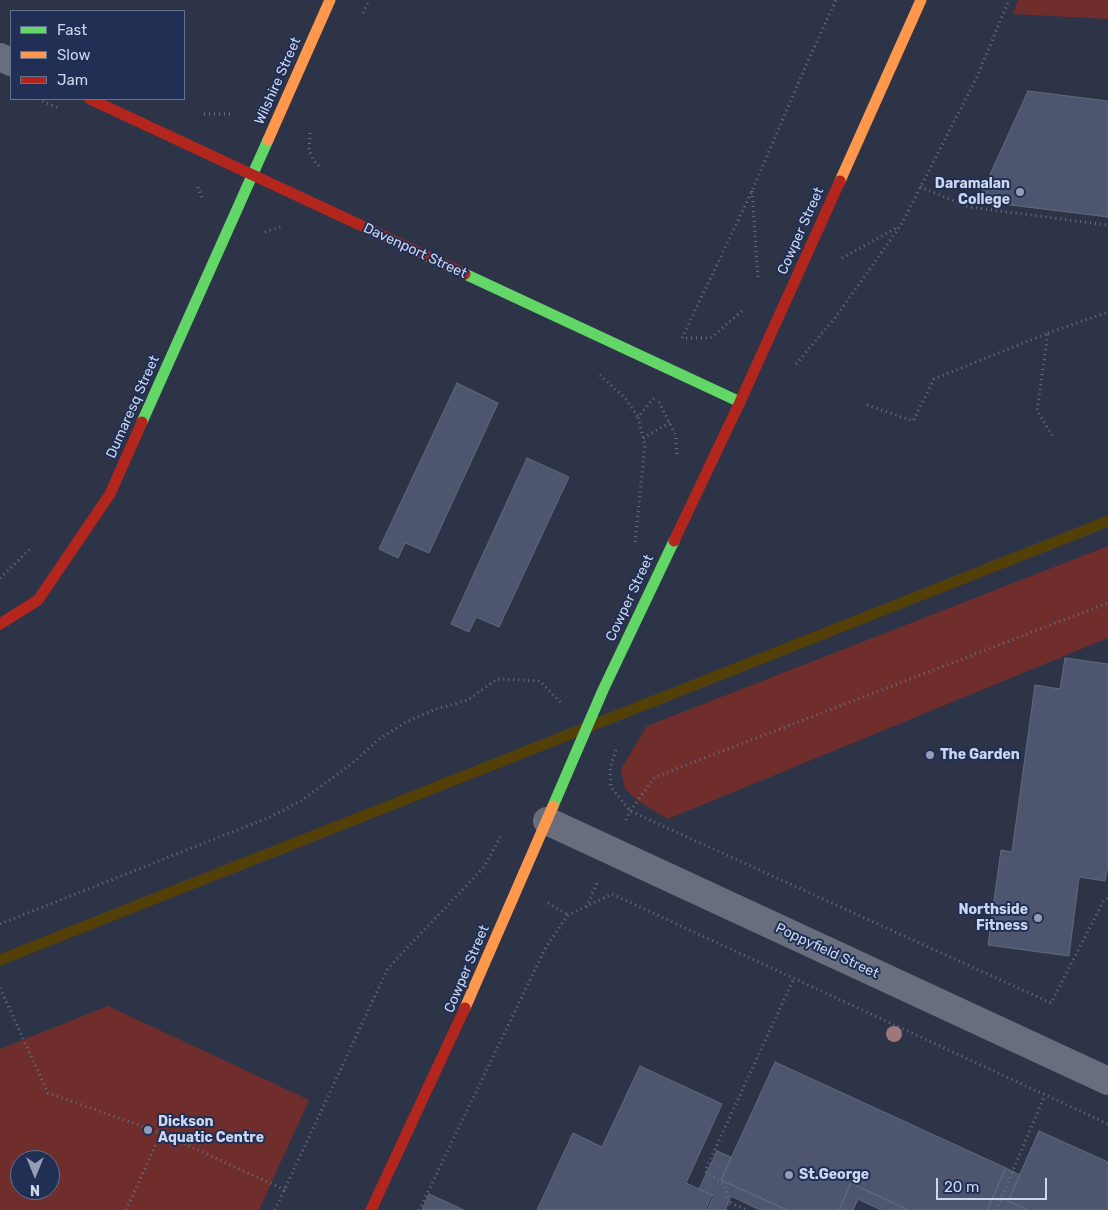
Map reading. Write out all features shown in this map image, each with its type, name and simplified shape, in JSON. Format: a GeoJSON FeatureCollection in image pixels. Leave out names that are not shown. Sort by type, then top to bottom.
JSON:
{"type":"FeatureCollection","features":[{"type":"Feature","properties":{"kind":"street","name":"Wilshire Street"},"geometry":{"type":"LineString","coordinates":[[252,175],[330,0]]}},
{"type":"Feature","properties":{"kind":"street","name":"Cowper Street"},"geometry":{"type":"LineString","coordinates":[[371,1210],[442,1062],[604,690],[740,402],[921,0]]}},
{"type":"Feature","properties":{"kind":"street","name":"Davenport Street"},"geometry":{"type":"LineString","coordinates":[[92,100],[740,402]]}},
{"type":"Feature","properties":{"kind":"street","name":"Dumaresq Street"},"geometry":{"type":"LineString","coordinates":[[0,624],[38,600],[110,494],[252,175]]}},
{"type":"Feature","properties":{"kind":"street","name":"Poppyfield Street"},"geometry":{"type":"LineString","coordinates":[[547,821],[1108,1081]]}},
{"type":"Feature","properties":{"kind":"path"},"geometry":{"type":"LineString","coordinates":[[747,307],[711,338],[682,338],[752,191],[836,0]]}},
{"type":"Feature","properties":{"kind":"path"},"geometry":{"type":"LineString","coordinates":[[793,368],[835,318],[901,225],[976,80],[1009,0]]}},
{"type":"Feature","properties":{"kind":"path"},"geometry":{"type":"LineString","coordinates":[[195,114],[231,114]]}},
{"type":"Feature","properties":{"kind":"path"},"geometry":{"type":"LineString","coordinates":[[920,187],[969,207],[1108,225]]}},
{"type":"Feature","properties":{"kind":"path"},"geometry":{"type":"LineString","coordinates":[[752,191],[759,286]]}},
{"type":"Feature","properties":{"kind":"path"},"geometry":{"type":"LineString","coordinates":[[839,260],[901,225]]}},
{"type":"Feature","properties":{"kind":"path"},"geometry":{"type":"LineString","coordinates":[[867,404],[913,421],[934,378],[1048,333],[1108,312]]}},
{"type":"Feature","properties":{"kind":"path"},"geometry":{"type":"LineString","coordinates":[[1048,333],[1037,410],[1054,439]]}},
{"type":"Feature","properties":{"kind":"path"},"geometry":{"type":"LineString","coordinates":[[597,373],[625,398],[638,417],[645,445],[636,546],[641,539]]}},
{"type":"Feature","properties":{"kind":"path"},"geometry":{"type":"LineString","coordinates":[[638,417],[655,396],[676,436],[675,462]]}},
{"type":"Feature","properties":{"kind":"path"},"geometry":{"type":"LineString","coordinates":[[643,438],[670,422]]}},
{"type":"Feature","properties":{"kind":"path"},"geometry":{"type":"LineString","coordinates":[[630,811],[655,777],[1108,603]]}},
{"type":"Feature","properties":{"kind":"path"},"geometry":{"type":"LineString","coordinates":[[0,924],[270,817],[301,801],[354,762],[378,740],[406,722],[436,708],[468,700],[497,679],[540,681],[563,704]]}},
{"type":"Feature","properties":{"kind":"path"},"geometry":{"type":"LineString","coordinates":[[610,768],[611,786],[630,811],[1051,1003],[1104,900],[1108,898]]}},
{"type":"Feature","properties":{"kind":"path"},"geometry":{"type":"LineString","coordinates":[[275,1210],[388,968],[484,867],[502,833]]}},
{"type":"Feature","properties":{"kind":"path"},"geometry":{"type":"LineString","coordinates":[[419,1210],[546,948],[568,915],[612,894],[1108,1124]]}},
{"type":"Feature","properties":{"kind":"path"},"geometry":{"type":"LineString","coordinates":[[726,1210],[729,1202],[724,1184],[705,1171],[794,978]]}},
{"type":"Feature","properties":{"kind":"path"},"geometry":{"type":"LineString","coordinates":[[0,988],[48,1093],[161,1133],[284,1190]]}},
{"type":"Feature","properties":{"kind":"path"},"geometry":{"type":"LineString","coordinates":[[996,1210],[1045,1095]]}},
{"type":"Feature","properties":{"kind":"path"},"geometry":{"type":"LineString","coordinates":[[126,1210],[161,1133]]}},
{"type":"Feature","properties":{"kind":"path"},"geometry":{"type":"LineString","coordinates":[[729,1202],[746,1210]]}},
{"type":"Feature","properties":{"kind":"shaded area"},"geometry":{"type":"Polygon","coordinates":[[[1018,0],[1108,0],[1108,19],[1013,14],[1018,0]]]}},
{"type":"Feature","properties":{"kind":"shaded area"},"geometry":{"type":"Polygon","coordinates":[[[1108,546],[1108,638],[668,819],[637,800],[625,789],[621,769],[647,726],[1108,546]]]}},
{"type":"Feature","properties":{"kind":"shaded area","name":"Dickson Aquatic Centre"},"geometry":{"type":"Polygon","coordinates":[[[108,1006],[309,1100],[259,1210],[0,1210],[0,1049],[108,1006]]]}},
{"type":"Feature","properties":{"kind":"building"},"geometry":{"type":"Polygon","coordinates":[[[1028,91],[1108,101],[1108,217],[978,201],[1028,91]]]}},
{"type":"Feature","properties":{"kind":"building"},"geometry":{"type":"Polygon","coordinates":[[[457,383],[498,403],[429,553],[405,543],[398,558],[379,549],[457,383]]]}},
{"type":"Feature","properties":{"kind":"building"},"geometry":{"type":"Polygon","coordinates":[[[527,458],[569,477],[499,627],[476,617],[469,632],[451,624],[527,458]]]}},
{"type":"Feature","properties":{"kind":"building"},"geometry":{"type":"Polygon","coordinates":[[[1065,658],[1108,664],[1108,865],[1105,881],[1079,877],[1069,956],[988,945],[1001,850],[1012,852],[1035,685],[1060,689],[1065,658]]]}},
{"type":"Feature","properties":{"kind":"building"},"geometry":{"type":"Polygon","coordinates":[[[775,1062],[1006,1168],[987,1210],[908,1210],[851,1183],[839,1210],[787,1210],[721,1180],[775,1062]]]}},
{"type":"Feature","properties":{"kind":"building"},"geometry":{"type":"Polygon","coordinates":[[[640,1066],[722,1104],[686,1183],[714,1196],[707,1210],[537,1210],[573,1133],[602,1147],[640,1066]]]}},
{"type":"Feature","properties":{"kind":"building"},"geometry":{"type":"Polygon","coordinates":[[[1039,1131],[1108,1162],[1108,1210],[1028,1210],[1008,1201],[1039,1131]]]}},
{"type":"Feature","properties":{"kind":"building"},"geometry":{"type":"Polygon","coordinates":[[[717,1151],[731,1157],[721,1180],[787,1210],[760,1210],[731,1196],[725,1210],[705,1210],[712,1195],[699,1189],[717,1151]]]}},
{"type":"Feature","properties":{"kind":"building"},"geometry":{"type":"Polygon","coordinates":[[[1006,1168],[1020,1175],[1008,1201],[1028,1210],[987,1210],[1006,1168]]]}},
{"type":"Feature","properties":{"kind":"building"},"geometry":{"type":"Polygon","coordinates":[[[851,1183],[908,1210],[881,1210],[858,1199],[853,1210],[839,1210],[851,1183]]]}},
{"type":"Feature","properties":{"kind":"building"},"geometry":{"type":"Polygon","coordinates":[[[429,1194],[464,1210],[422,1210],[429,1194]]]}},
{"type":"Feature","properties":{"kind":"waterway"},"geometry":{"type":"LineString","coordinates":[[0,960],[1108,521]]}},
{"type":"Feature","properties":{"kind":"traffic: fast"},"geometry":{"type":"LineString","coordinates":[[142,422],[268,140]]}},
{"type":"Feature","properties":{"kind":"traffic: fast"},"geometry":{"type":"LineString","coordinates":[[465,274],[740,402]]}},
{"type":"Feature","properties":{"kind":"traffic: fast"},"geometry":{"type":"LineString","coordinates":[[553,806],[603,690],[674,541]]}},
{"type":"Feature","properties":{"kind":"traffic: slow"},"geometry":{"type":"LineString","coordinates":[[268,140],[330,0]]}},
{"type":"Feature","properties":{"kind":"traffic: slow"},"geometry":{"type":"LineString","coordinates":[[840,181],[921,0]]}},
{"type":"Feature","properties":{"kind":"traffic: slow"},"geometry":{"type":"LineString","coordinates":[[465,1008],[553,806]]}},
{"type":"Feature","properties":{"kind":"traffic: jam"},"geometry":{"type":"LineString","coordinates":[[92,100],[465,274]]}},
{"type":"Feature","properties":{"kind":"traffic: jam"},"geometry":{"type":"LineString","coordinates":[[674,541],[740,402],[840,181]]}},
{"type":"Feature","properties":{"kind":"traffic: jam"},"geometry":{"type":"LineString","coordinates":[[0,624],[38,600],[110,494],[142,422]]}},
{"type":"Feature","properties":{"kind":"traffic: jam"},"geometry":{"type":"LineString","coordinates":[[371,1210],[465,1008]]}},
{"type":"Feature","properties":{"kind":"place","name":"Daramalan College"},"geometry":{"type":"Point","coordinates":[1020,192]}},
{"type":"Feature","properties":{"kind":"place","name":"The Garden"},"geometry":{"type":"Point","coordinates":[930,755]}},
{"type":"Feature","properties":{"kind":"place","name":"Northside Fitness"},"geometry":{"type":"Point","coordinates":[1038,918]}},
{"type":"Feature","properties":{"kind":"place","name":"Dickson Aquatic Centre"},"geometry":{"type":"Point","coordinates":[148,1130]}},
{"type":"Feature","properties":{"kind":"place","name":"St.George"},"geometry":{"type":"Point","coordinates":[789,1175]}}]}
